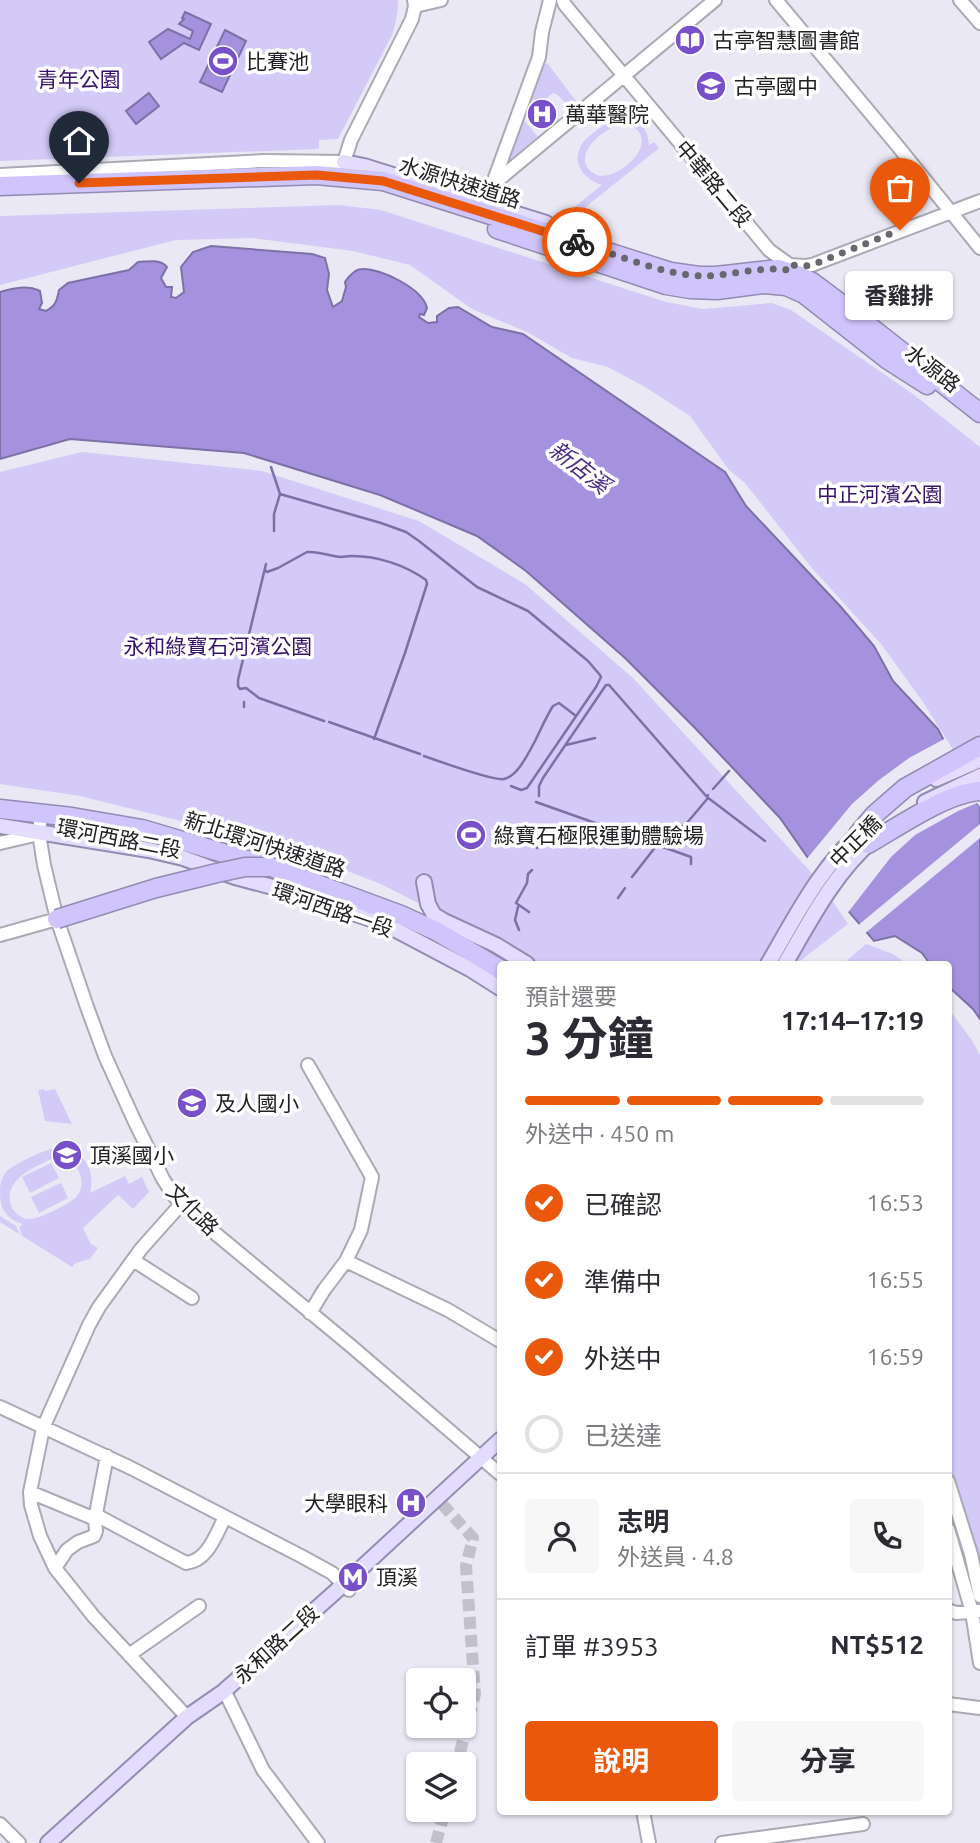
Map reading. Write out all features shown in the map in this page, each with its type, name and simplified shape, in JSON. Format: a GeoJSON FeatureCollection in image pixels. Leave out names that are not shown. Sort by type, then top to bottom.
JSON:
{"type":"FeatureCollection","features":[{"type":"Feature","properties":{"kind":"highway","name":"水源快速道路"},"geometry":{"type":"LineString","coordinates":[[0,186],[317,175],[383,181],[671,272],[716,276],[771,269],[788,270]]}},
{"type":"Feature","properties":{"kind":"highway","name":"水源快速道路"},"geometry":{"type":"LineString","coordinates":[[0,198],[343,185],[397,195],[666,285],[717,290],[764,284],[786,286],[804,294],[888,360],[919,379],[980,425]]}},
{"type":"Feature","properties":{"kind":"highway"},"geometry":{"type":"LineString","coordinates":[[528,240],[566,247],[657,275],[694,282],[717,282],[788,270],[980,413]]}},
{"type":"Feature","properties":{"kind":"highway"},"geometry":{"type":"LineString","coordinates":[[808,284],[919,379]]}},
{"type":"Feature","properties":{"kind":"highway"},"geometry":{"type":"LineString","coordinates":[[863,839],[881,807],[905,788],[980,746]]}},
{"type":"Feature","properties":{"kind":"highway"},"geometry":{"type":"LineString","coordinates":[[863,839],[959,794],[980,791]]}},
{"type":"Feature","properties":{"kind":"highway","name":"新北環河快速道路"},"geometry":{"type":"LineString","coordinates":[[0,809],[72,817],[142,829],[271,867],[401,915],[436,931],[497,967]]}},
{"type":"Feature","properties":{"kind":"highway"},"geometry":{"type":"LineString","coordinates":[[57,919],[156,888],[217,873],[245,867],[271,867]]}},
{"type":"Feature","properties":{"kind":"highway"},"geometry":{"type":"LineString","coordinates":[[436,931],[473,946],[498,961]]}},
{"type":"Feature","properties":{"kind":"main road","name":"水源路"},"geometry":{"type":"LineString","coordinates":[[344,162],[474,200],[669,264],[716,269],[772,264],[815,277],[980,405]]}},
{"type":"Feature","properties":{"kind":"main road","name":"中正橋"},"geometry":{"type":"LineString","coordinates":[[770,961],[824,872],[863,839],[887,828],[918,798],[953,771],[980,760]]}},
{"type":"Feature","properties":{"kind":"main road","name":"中正橋"},"geometry":{"type":"LineString","coordinates":[[918,798],[980,776]]}},
{"type":"Feature","properties":{"kind":"main road","name":"環河西路二段"},"geometry":{"type":"LineString","coordinates":[[0,820],[149,850],[236,872]]}},
{"type":"Feature","properties":{"kind":"main road","name":"環河西路二段"},"geometry":{"type":"LineString","coordinates":[[0,826],[39,828]]}},
{"type":"Feature","properties":{"kind":"main road","name":"中正橋"},"geometry":{"type":"LineString","coordinates":[[787,961],[863,839]]}},
{"type":"Feature","properties":{"kind":"main road","name":"環河西路一段"},"geometry":{"type":"LineString","coordinates":[[236,872],[395,921],[497,976]]}},
{"type":"Feature","properties":{"kind":"main road","name":"環河西路一段"},"geometry":{"type":"LineString","coordinates":[[236,872],[383,923],[497,986]]}},
{"type":"Feature","properties":{"kind":"main road"},"geometry":{"type":"LineString","coordinates":[[424,882],[428,904],[434,915],[496,945],[522,961]]}},
{"type":"Feature","properties":{"kind":"main road","name":"永和路二段"},"geometry":{"type":"LineString","coordinates":[[59,1843],[347,1587],[484,1460],[497,1444]]}},
{"type":"Feature","properties":{"kind":"main road","name":"永和路二段"},"geometry":{"type":"LineString","coordinates":[[484,1460],[497,1453]]}},
{"type":"Feature","properties":{"kind":"main road","name":"永和路二段"},"geometry":{"type":"LineString","coordinates":[[48,1843],[187,1717],[225,1694]]}},
{"type":"Feature","properties":{"kind":"street"},"geometry":{"type":"LineString","coordinates":[[344,162],[351,140],[412,19],[414,3],[441,0]]}},
{"type":"Feature","properties":{"kind":"street"},"geometry":{"type":"LineString","coordinates":[[492,185],[539,57],[550,0]]}},
{"type":"Feature","properties":{"kind":"street","name":"中華路二段"},"geometry":{"type":"LineString","coordinates":[[563,0],[788,270]]}},
{"type":"Feature","properties":{"kind":"street"},"geometry":{"type":"LineString","coordinates":[[474,200],[715,0]]}},
{"type":"Feature","properties":{"kind":"street"},"geometry":{"type":"LineString","coordinates":[[776,0],[980,248]]}},
{"type":"Feature","properties":{"kind":"street"},"geometry":{"type":"LineString","coordinates":[[960,0],[980,23]]}},
{"type":"Feature","properties":{"kind":"street","name":"水源路"},"geometry":{"type":"LineString","coordinates":[[0,175],[264,161],[344,162]]}},
{"type":"Feature","properties":{"kind":"street"},"geometry":{"type":"LineString","coordinates":[[788,270],[812,265],[980,201]]}},
{"type":"Feature","properties":{"kind":"street"},"geometry":{"type":"LineString","coordinates":[[0,843],[30,836],[39,828]]}},
{"type":"Feature","properties":{"kind":"street","name":"文化路"},"geometry":{"type":"LineString","coordinates":[[39,828],[44,865],[57,919],[105,1056],[163,1179],[182,1203],[497,1471]]}},
{"type":"Feature","properties":{"kind":"street"},"geometry":{"type":"LineString","coordinates":[[0,935],[57,919]]}},
{"type":"Feature","properties":{"kind":"street"},"geometry":{"type":"LineString","coordinates":[[308,1065],[372,1177],[361,1230],[346,1261],[310,1313]]}},
{"type":"Feature","properties":{"kind":"street"},"geometry":{"type":"LineString","coordinates":[[182,1203],[141,1249],[89,1325],[43,1428],[30,1492],[40,1536],[55,1568],[94,1617],[187,1717]]}},
{"type":"Feature","properties":{"kind":"street"},"geometry":{"type":"LineString","coordinates":[[133,1260],[192,1298]]}},
{"type":"Feature","properties":{"kind":"street"},"geometry":{"type":"LineString","coordinates":[[346,1261],[448,1310],[497,1339]]}},
{"type":"Feature","properties":{"kind":"street"},"geometry":{"type":"LineString","coordinates":[[0,1407],[107,1456],[225,1517],[332,1573],[347,1587]]}},
{"type":"Feature","properties":{"kind":"street"},"geometry":{"type":"LineString","coordinates":[[55,1568],[67,1550],[93,1536],[96,1531],[95,1517],[107,1456]]}},
{"type":"Feature","properties":{"kind":"street"},"geometry":{"type":"LineString","coordinates":[[30,1492],[95,1517],[186,1563],[199,1560],[207,1551],[225,1517]]}},
{"type":"Feature","properties":{"kind":"street"},"geometry":{"type":"LineString","coordinates":[[952,1494],[971,1554],[980,1596]]}},
{"type":"Feature","properties":{"kind":"street"},"geometry":{"type":"LineString","coordinates":[[952,1541],[976,1612],[980,1663]]}},
{"type":"Feature","properties":{"kind":"street"},"geometry":{"type":"LineString","coordinates":[[129,1655],[199,1606]]}},
{"type":"Feature","properties":{"kind":"street"},"geometry":{"type":"LineString","coordinates":[[952,1612],[976,1612]]}},
{"type":"Feature","properties":{"kind":"street"},"geometry":{"type":"LineString","coordinates":[[225,1694],[263,1770],[318,1843]]}},
{"type":"Feature","properties":{"kind":"street"},"geometry":{"type":"LineString","coordinates":[[952,1704],[980,1708]]}},
{"type":"Feature","properties":{"kind":"street"},"geometry":{"type":"LineString","coordinates":[[644,1815],[649,1843]]}},
{"type":"Feature","properties":{"kind":"street"},"geometry":{"type":"LineString","coordinates":[[0,1824],[19,1843]]}},
{"type":"Feature","properties":{"kind":"street"},"geometry":{"type":"LineString","coordinates":[[722,1843],[863,1824]]}},
{"type":"Feature","properties":{"kind":"street"},"geometry":{"type":"LineString","coordinates":[[0,1831],[12,1843]]}},
{"type":"Feature","properties":{"kind":"green space","name":"青年公園"},"geometry":{"type":"Polygon","coordinates":[[[0,0],[398,0],[392,35],[338,139],[319,140],[319,149],[0,161],[0,0]]]}},
{"type":"Feature","properties":{"kind":"green space"},"geometry":{"type":"Polygon","coordinates":[[[541,63],[548,64],[579,105],[574,109],[567,101],[565,103],[553,93],[523,116],[541,63]]]}},
{"type":"Feature","properties":{"kind":"green space"},"geometry":{"type":"Polygon","coordinates":[[[617,117],[638,121],[647,133],[649,145],[654,142],[659,148],[577,214],[572,209],[602,185],[581,170],[578,153],[590,135],[617,117]],[[627,124],[601,134],[588,149],[585,158],[587,166],[593,173],[602,176],[623,168],[640,150],[642,140],[638,131],[627,124]]]}},
{"type":"Feature","properties":{"kind":"green space"},"geometry":{"type":"Polygon","coordinates":[[[522,118],[539,138],[504,166],[522,118]]]}},
{"type":"Feature","properties":{"kind":"green space","name":"中正河濱公園"},"geometry":{"type":"Polygon","coordinates":[[[339,205],[381,210],[666,302],[703,309],[772,303],[791,310],[913,394],[980,447],[980,793],[923,702],[881,644],[811,567],[745,483],[729,470],[690,416],[608,367],[572,358],[527,332],[472,309],[410,265],[353,251],[252,238],[176,240],[0,285],[0,216],[339,205]]]}},
{"type":"Feature","properties":{"kind":"green space","name":"永和綠寶石河濱公園"},"geometry":{"type":"Polygon","coordinates":[[[82,452],[262,471],[419,521],[525,584],[634,679],[819,881],[848,924],[800,961],[519,961],[477,933],[381,884],[230,826],[185,822],[80,796],[0,784],[0,472],[82,452]]]}},
{"type":"Feature","properties":{"kind":"green space"},"geometry":{"type":"Polygon","coordinates":[[[866,944],[893,954],[903,961],[846,961],[866,944]]]}},
{"type":"Feature","properties":{"kind":"green space"},"geometry":{"type":"Polygon","coordinates":[[[952,1013],[980,1055],[980,1594],[952,1494],[952,1013]]]}},
{"type":"Feature","properties":{"kind":"green space"},"geometry":{"type":"Polygon","coordinates":[[[55,1089],[72,1124],[45,1121],[38,1090],[55,1089]]]}},
{"type":"Feature","properties":{"kind":"green space"},"geometry":{"type":"Polygon","coordinates":[[[50,1149],[65,1149],[80,1155],[89,1167],[90,1193],[125,1176],[129,1184],[142,1177],[149,1192],[133,1209],[114,1191],[118,1195],[83,1228],[91,1244],[98,1248],[90,1259],[75,1263],[72,1267],[0,1222],[0,1216],[16,1226],[22,1235],[19,1227],[23,1224],[9,1216],[1,1204],[2,1179],[15,1165],[50,1149]],[[57,1158],[36,1166],[15,1183],[10,1198],[12,1208],[19,1216],[29,1219],[40,1217],[62,1207],[77,1196],[82,1183],[78,1170],[70,1162],[57,1158]]]}},
{"type":"Feature","properties":{"kind":"green space"},"geometry":{"type":"Polygon","coordinates":[[[51,1163],[59,1178],[30,1193],[22,1177],[51,1163]]]}},
{"type":"Feature","properties":{"kind":"green space"},"geometry":{"type":"Polygon","coordinates":[[[61,1183],[68,1198],[39,1213],[31,1197],[61,1183]]]}},
{"type":"Feature","properties":{"kind":"water"},"geometry":{"type":"Polygon","coordinates":[[[185,12],[211,24],[199,50],[184,43],[161,59],[149,42],[168,29],[190,39],[193,31],[179,24],[184,19],[182,18],[185,12]]]}},
{"type":"Feature","properties":{"kind":"water","name":"比賽池"},"geometry":{"type":"Polygon","coordinates":[[[225,30],[246,41],[222,92],[200,82],[225,30]]]}},
{"type":"Feature","properties":{"kind":"water"},"geometry":{"type":"Polygon","coordinates":[[[149,93],[159,106],[136,124],[126,111],[149,93]]]}},
{"type":"Feature","properties":{"kind":"water","name":"新店溪"},"geometry":{"type":"Polygon","coordinates":[[[211,246],[312,254],[325,258],[329,274],[327,290],[333,307],[342,301],[345,282],[359,269],[390,276],[410,287],[424,301],[427,308],[424,315],[420,314],[419,317],[428,323],[437,322],[437,316],[449,308],[458,307],[492,327],[523,334],[725,472],[746,506],[841,607],[874,646],[893,681],[938,729],[980,807],[980,1019],[952,990],[952,961],[928,961],[922,953],[895,936],[874,941],[831,891],[780,818],[695,728],[625,658],[526,571],[477,536],[380,495],[244,453],[70,439],[0,459],[0,292],[15,288],[40,291],[42,303],[39,309],[46,311],[56,302],[59,290],[68,283],[129,270],[138,262],[153,261],[161,262],[167,267],[161,278],[166,287],[172,287],[171,297],[176,298],[184,292],[181,267],[193,252],[211,246]]]}},
{"type":"Feature","properties":{"kind":"pier"},"geometry":{"type":"Polygon","coordinates":[[[946,738],[980,801],[980,807],[977,803],[958,811],[915,835],[891,857],[846,915],[805,861],[852,804],[879,780],[909,758],[946,738]]]}},
{"type":"Feature","properties":{"kind":"pier"},"geometry":{"type":"Polygon","coordinates":[[[980,824],[980,838],[863,935],[856,927],[980,824]]]}},
{"type":"Feature","properties":{"kind":"waterway"},"geometry":{"type":"LineString","coordinates":[[271,467],[280,494],[274,514],[274,531]]}},
{"type":"Feature","properties":{"kind":"waterway"},"geometry":{"type":"LineString","coordinates":[[280,494],[406,532],[477,587],[528,611],[588,661],[600,675],[596,687],[527,788],[521,790],[511,786]]}},
{"type":"Feature","properties":{"kind":"waterway"},"geometry":{"type":"LineString","coordinates":[[265,570],[267,572],[278,568],[311,552],[341,557],[362,556],[391,562],[426,580],[405,653],[374,739]]}},
{"type":"Feature","properties":{"kind":"waterway"},"geometry":{"type":"LineString","coordinates":[[240,689],[238,680],[266,564]]}},
{"type":"Feature","properties":{"kind":"waterway"},"geometry":{"type":"LineString","coordinates":[[539,796],[539,786],[543,778],[606,685],[609,685],[707,797]]}},
{"type":"Feature","properties":{"kind":"waterway"},"geometry":{"type":"LineString","coordinates":[[240,689],[246,688],[259,698],[324,721]]}},
{"type":"Feature","properties":{"kind":"waterway"},"geometry":{"type":"LineString","coordinates":[[244,702],[244,707]]}},
{"type":"Feature","properties":{"kind":"waterway"},"geometry":{"type":"LineString","coordinates":[[424,756],[478,774],[504,779],[523,763],[553,706],[559,703],[576,716]]}},
{"type":"Feature","properties":{"kind":"waterway"},"geometry":{"type":"LineString","coordinates":[[329,722],[420,754]]}},
{"type":"Feature","properties":{"kind":"waterway"},"geometry":{"type":"LineString","coordinates":[[566,745],[595,738]]}},
{"type":"Feature","properties":{"kind":"waterway"},"geometry":{"type":"LineString","coordinates":[[713,789],[729,771]]}},
{"type":"Feature","properties":{"kind":"waterway"},"geometry":{"type":"LineString","coordinates":[[708,795],[707,797],[765,841]]}},
{"type":"Feature","properties":{"kind":"waterway"},"geometry":{"type":"LineString","coordinates":[[666,837],[686,824],[708,798]]}},
{"type":"Feature","properties":{"kind":"waterway"},"geometry":{"type":"LineString","coordinates":[[536,802],[691,857],[691,864]]}},
{"type":"Feature","properties":{"kind":"waterway"},"geometry":{"type":"LineString","coordinates":[[530,837],[537,848]]}},
{"type":"Feature","properties":{"kind":"waterway"},"geometry":{"type":"LineString","coordinates":[[632,877],[657,845]]}},
{"type":"Feature","properties":{"kind":"waterway"},"geometry":{"type":"LineString","coordinates":[[529,912],[516,903],[532,870]]}},
{"type":"Feature","properties":{"kind":"waterway"},"geometry":{"type":"LineString","coordinates":[[618,898],[625,888]]}},
{"type":"Feature","properties":{"kind":"waterway"},"geometry":{"type":"LineString","coordinates":[[518,907],[515,920],[519,930]]}},
{"type":"Feature","properties":{"kind":"tunnel"},"geometry":{"type":"LineString","coordinates":[[442,1504],[473,1538],[466,1566],[475,1694],[460,1752]]}},
{"type":"Feature","properties":{"kind":"tunnel"},"geometry":{"type":"LineString","coordinates":[[436,1843],[442,1822]]}},
{"type":"Feature","properties":{"kind":"way so far"},"geometry":{"type":"LineString","coordinates":[[577,242],[671,272],[716,276],[771,269],[788,270],[789,265],[812,265],[900,230]]}},
{"type":"Feature","properties":{"kind":"place","name":"古亭智慧圖書館"},"geometry":{"type":"Point","coordinates":[690,40]}},
{"type":"Feature","properties":{"kind":"place","name":"比賽池"},"geometry":{"type":"Point","coordinates":[223,61]}},
{"type":"Feature","properties":{"kind":"place","name":"古亭國中"},"geometry":{"type":"Point","coordinates":[711,86]}},
{"type":"Feature","properties":{"kind":"place","name":"萬華醫院"},"geometry":{"type":"Point","coordinates":[542,114]}},
{"type":"Feature","properties":{"kind":"place","name":"香雞排"},"geometry":{"type":"Point","coordinates":[900,230]}},
{"type":"Feature","properties":{"kind":"place","name":"綠寶石極限運動體驗場"},"geometry":{"type":"Point","coordinates":[471,835]}},
{"type":"Feature","properties":{"kind":"place","name":"及人國小"},"geometry":{"type":"Point","coordinates":[192,1103]}},
{"type":"Feature","properties":{"kind":"place","name":"頂溪國小"},"geometry":{"type":"Point","coordinates":[67,1155]}},
{"type":"Feature","properties":{"kind":"place","name":"大學眼科"},"geometry":{"type":"Point","coordinates":[411,1503]}},
{"type":"Feature","properties":{"kind":"place","name":"頂溪"},"geometry":{"type":"Point","coordinates":[353,1577]}},
{"type":"Feature","properties":{"kind":"route"},"geometry":{"type":"LineString","coordinates":[[79,183],[317,175],[383,181],[577,242]]}}]}
